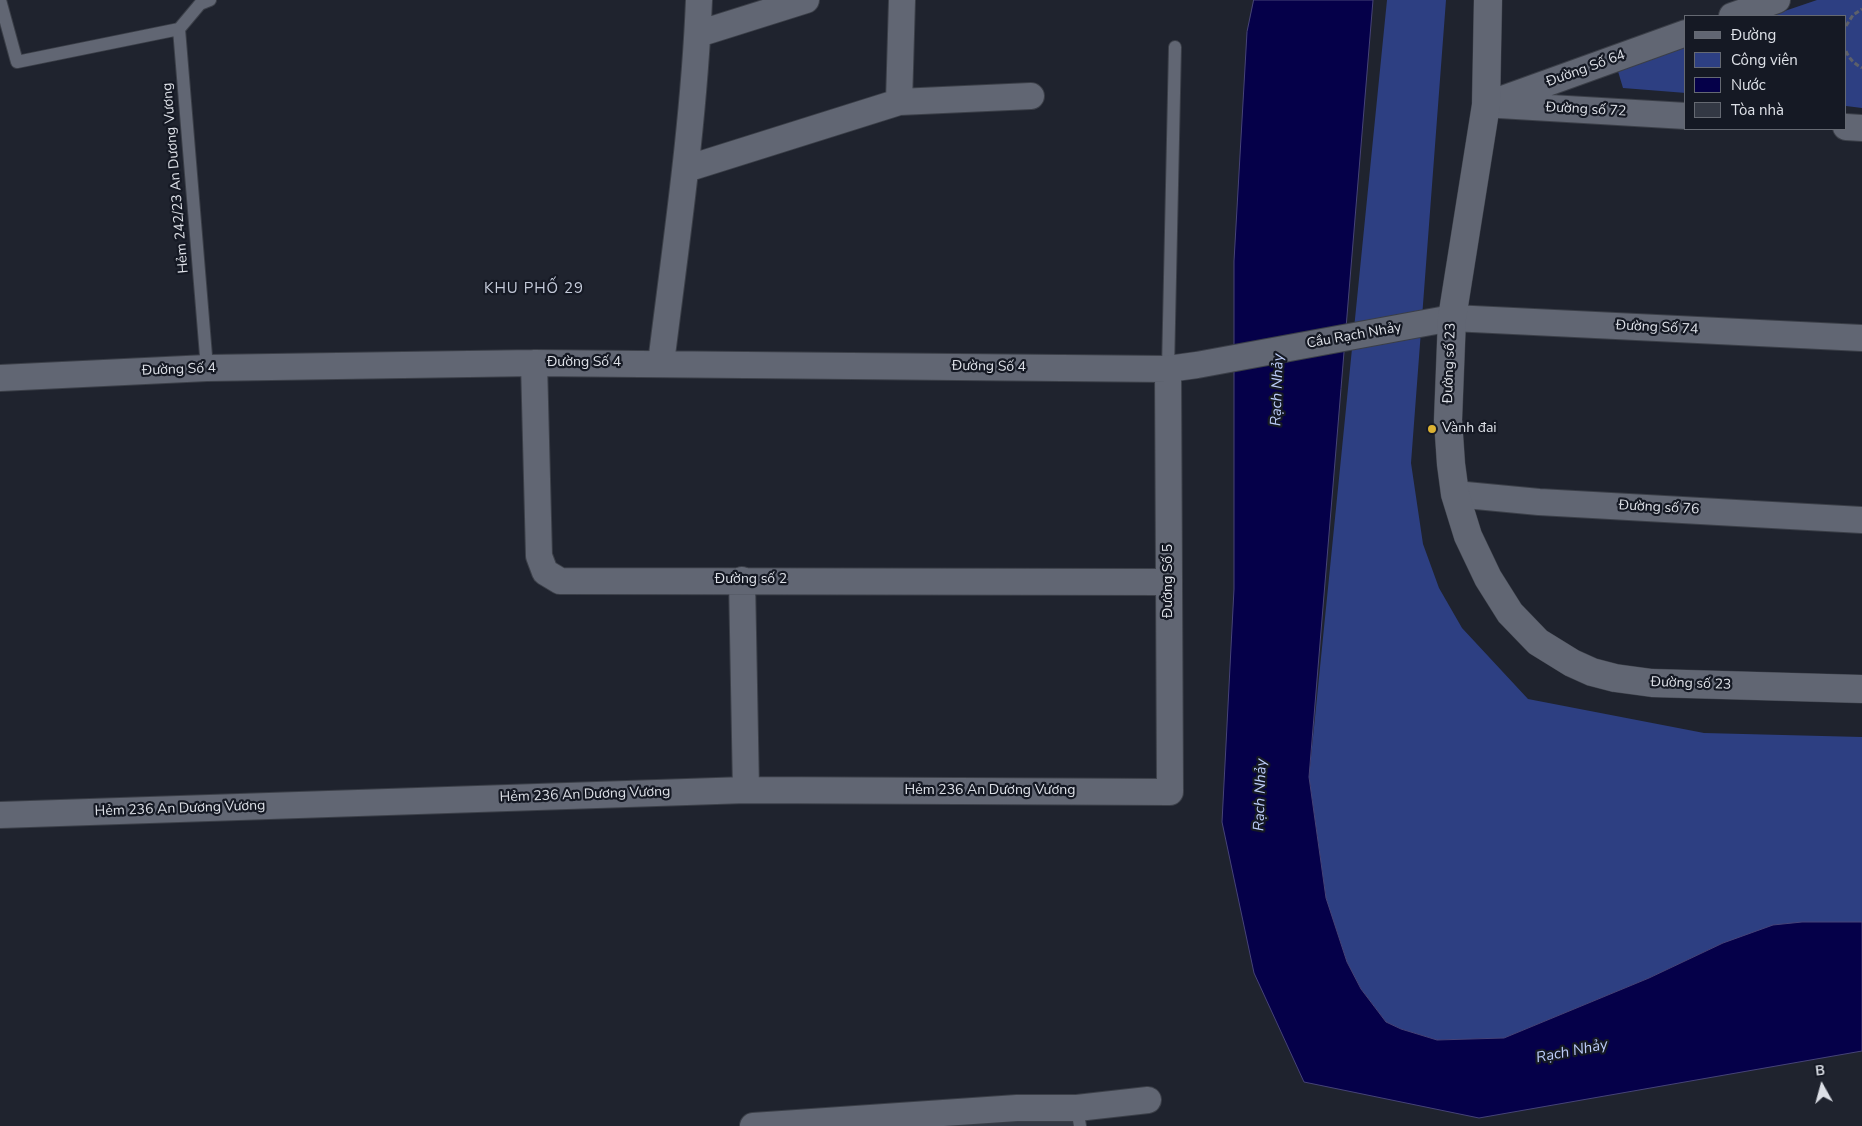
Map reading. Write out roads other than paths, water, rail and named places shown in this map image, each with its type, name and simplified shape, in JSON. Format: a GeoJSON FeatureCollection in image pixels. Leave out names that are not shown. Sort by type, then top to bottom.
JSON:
{"type":"FeatureCollection","features":[{"type":"Feature","properties":{"kind":"street"},"geometry":{"type":"LineString","coordinates":[[660,364],[686,169],[698,34],[699,0]]}},
{"type":"Feature","properties":{"kind":"street"},"geometry":{"type":"LineString","coordinates":[[698,34],[806,0]]}},
{"type":"Feature","properties":{"kind":"street"},"geometry":{"type":"LineString","coordinates":[[899,102],[902,0]]}},
{"type":"Feature","properties":{"kind":"street","name":"Đường số 23"},"geometry":{"type":"LineString","coordinates":[[1488,0],[1486,105],[1452,318],[1448,440],[1455,494],[1468,536],[1488,578],[1510,613],[1538,642],[1572,663],[1592,672],[1615,678],[1652,683],[1862,689]]}},
{"type":"Feature","properties":{"kind":"street"},"geometry":{"type":"LineString","coordinates":[[1735,15],[1777,0]]}},
{"type":"Feature","properties":{"kind":"street","name":"Đường Số 64"},"geometry":{"type":"LineString","coordinates":[[1486,105],[1684,34]]}},
{"type":"Feature","properties":{"kind":"street"},"geometry":{"type":"LineString","coordinates":[[686,169],[899,102],[1031,96]]}},
{"type":"Feature","properties":{"kind":"street","name":"Đường số 72"},"geometry":{"type":"LineString","coordinates":[[1486,105],[1684,116]]}},
{"type":"Feature","properties":{"kind":"street"},"geometry":{"type":"LineString","coordinates":[[1847,127],[1862,128]]}},
{"type":"Feature","properties":{"kind":"street","name":"Cầu Rạch Nhảy"},"geometry":{"type":"LineString","coordinates":[[1168,369],[1197,366],[1452,318]]}},
{"type":"Feature","properties":{"kind":"street","name":"Đường Số 74"},"geometry":{"type":"LineString","coordinates":[[1452,318],[1862,338]]}},
{"type":"Feature","properties":{"kind":"street","name":"Đường Số 4"},"geometry":{"type":"LineString","coordinates":[[0,378],[207,368],[534,363],[1168,369]]}},
{"type":"Feature","properties":{"kind":"street","name":"Đường số 2"},"geometry":{"type":"LineString","coordinates":[[534,363],[539,556],[545,572],[560,581],[1169,582]]}},
{"type":"Feature","properties":{"kind":"street","name":"Đường Số 5"},"geometry":{"type":"LineString","coordinates":[[1168,369],[1170,792]]}},
{"type":"Feature","properties":{"kind":"street","name":"Đường số 76"},"geometry":{"type":"LineString","coordinates":[[1455,494],[1549,502],[1862,520]]}},
{"type":"Feature","properties":{"kind":"street"},"geometry":{"type":"LineString","coordinates":[[742,580],[746,790]]}},
{"type":"Feature","properties":{"kind":"street","name":"Hẻm 236 An Dương Vương"},"geometry":{"type":"LineString","coordinates":[[0,815],[746,790],[1170,792]]}},
{"type":"Feature","properties":{"kind":"street"},"geometry":{"type":"LineString","coordinates":[[753,1126],[1017,1108],[1079,1117],[1148,1100]]}},
{"type":"Feature","properties":{"kind":"lane"},"geometry":{"type":"LineString","coordinates":[[0,0],[17,62],[178,29],[200,4],[210,0]]}},
{"type":"Feature","properties":{"kind":"lane","name":"Hẻm 242/23 An Dương Vương"},"geometry":{"type":"LineString","coordinates":[[178,29],[207,368]]}},
{"type":"Feature","properties":{"kind":"lane"},"geometry":{"type":"LineString","coordinates":[[1168,369],[1175,47]]}},
{"type":"Feature","properties":{"kind":"water","name":"Rạch Nhảy"},"geometry":{"type":"Polygon","coordinates":[[[1254,0],[1373,0],[1309,777],[1326,898],[1347,962],[1361,989],[1386,1022],[1401,1029],[1437,1040],[1504,1038],[1649,978],[1723,943],[1773,925],[1802,922],[1862,922],[1862,1051],[1479,1118],[1304,1082],[1254,973],[1222,822],[1234,589],[1234,261],[1247,32],[1254,0]]]}},
{"type":"Feature","properties":{"kind":"place","name":"Vành đai"},"geometry":{"type":"Point","coordinates":[1432,429]}},
{"type":"Feature","properties":{"kind":"district","name":"KHU PHỐ 29"},"geometry":{"type":"Point","coordinates":[534,289]}}]}
